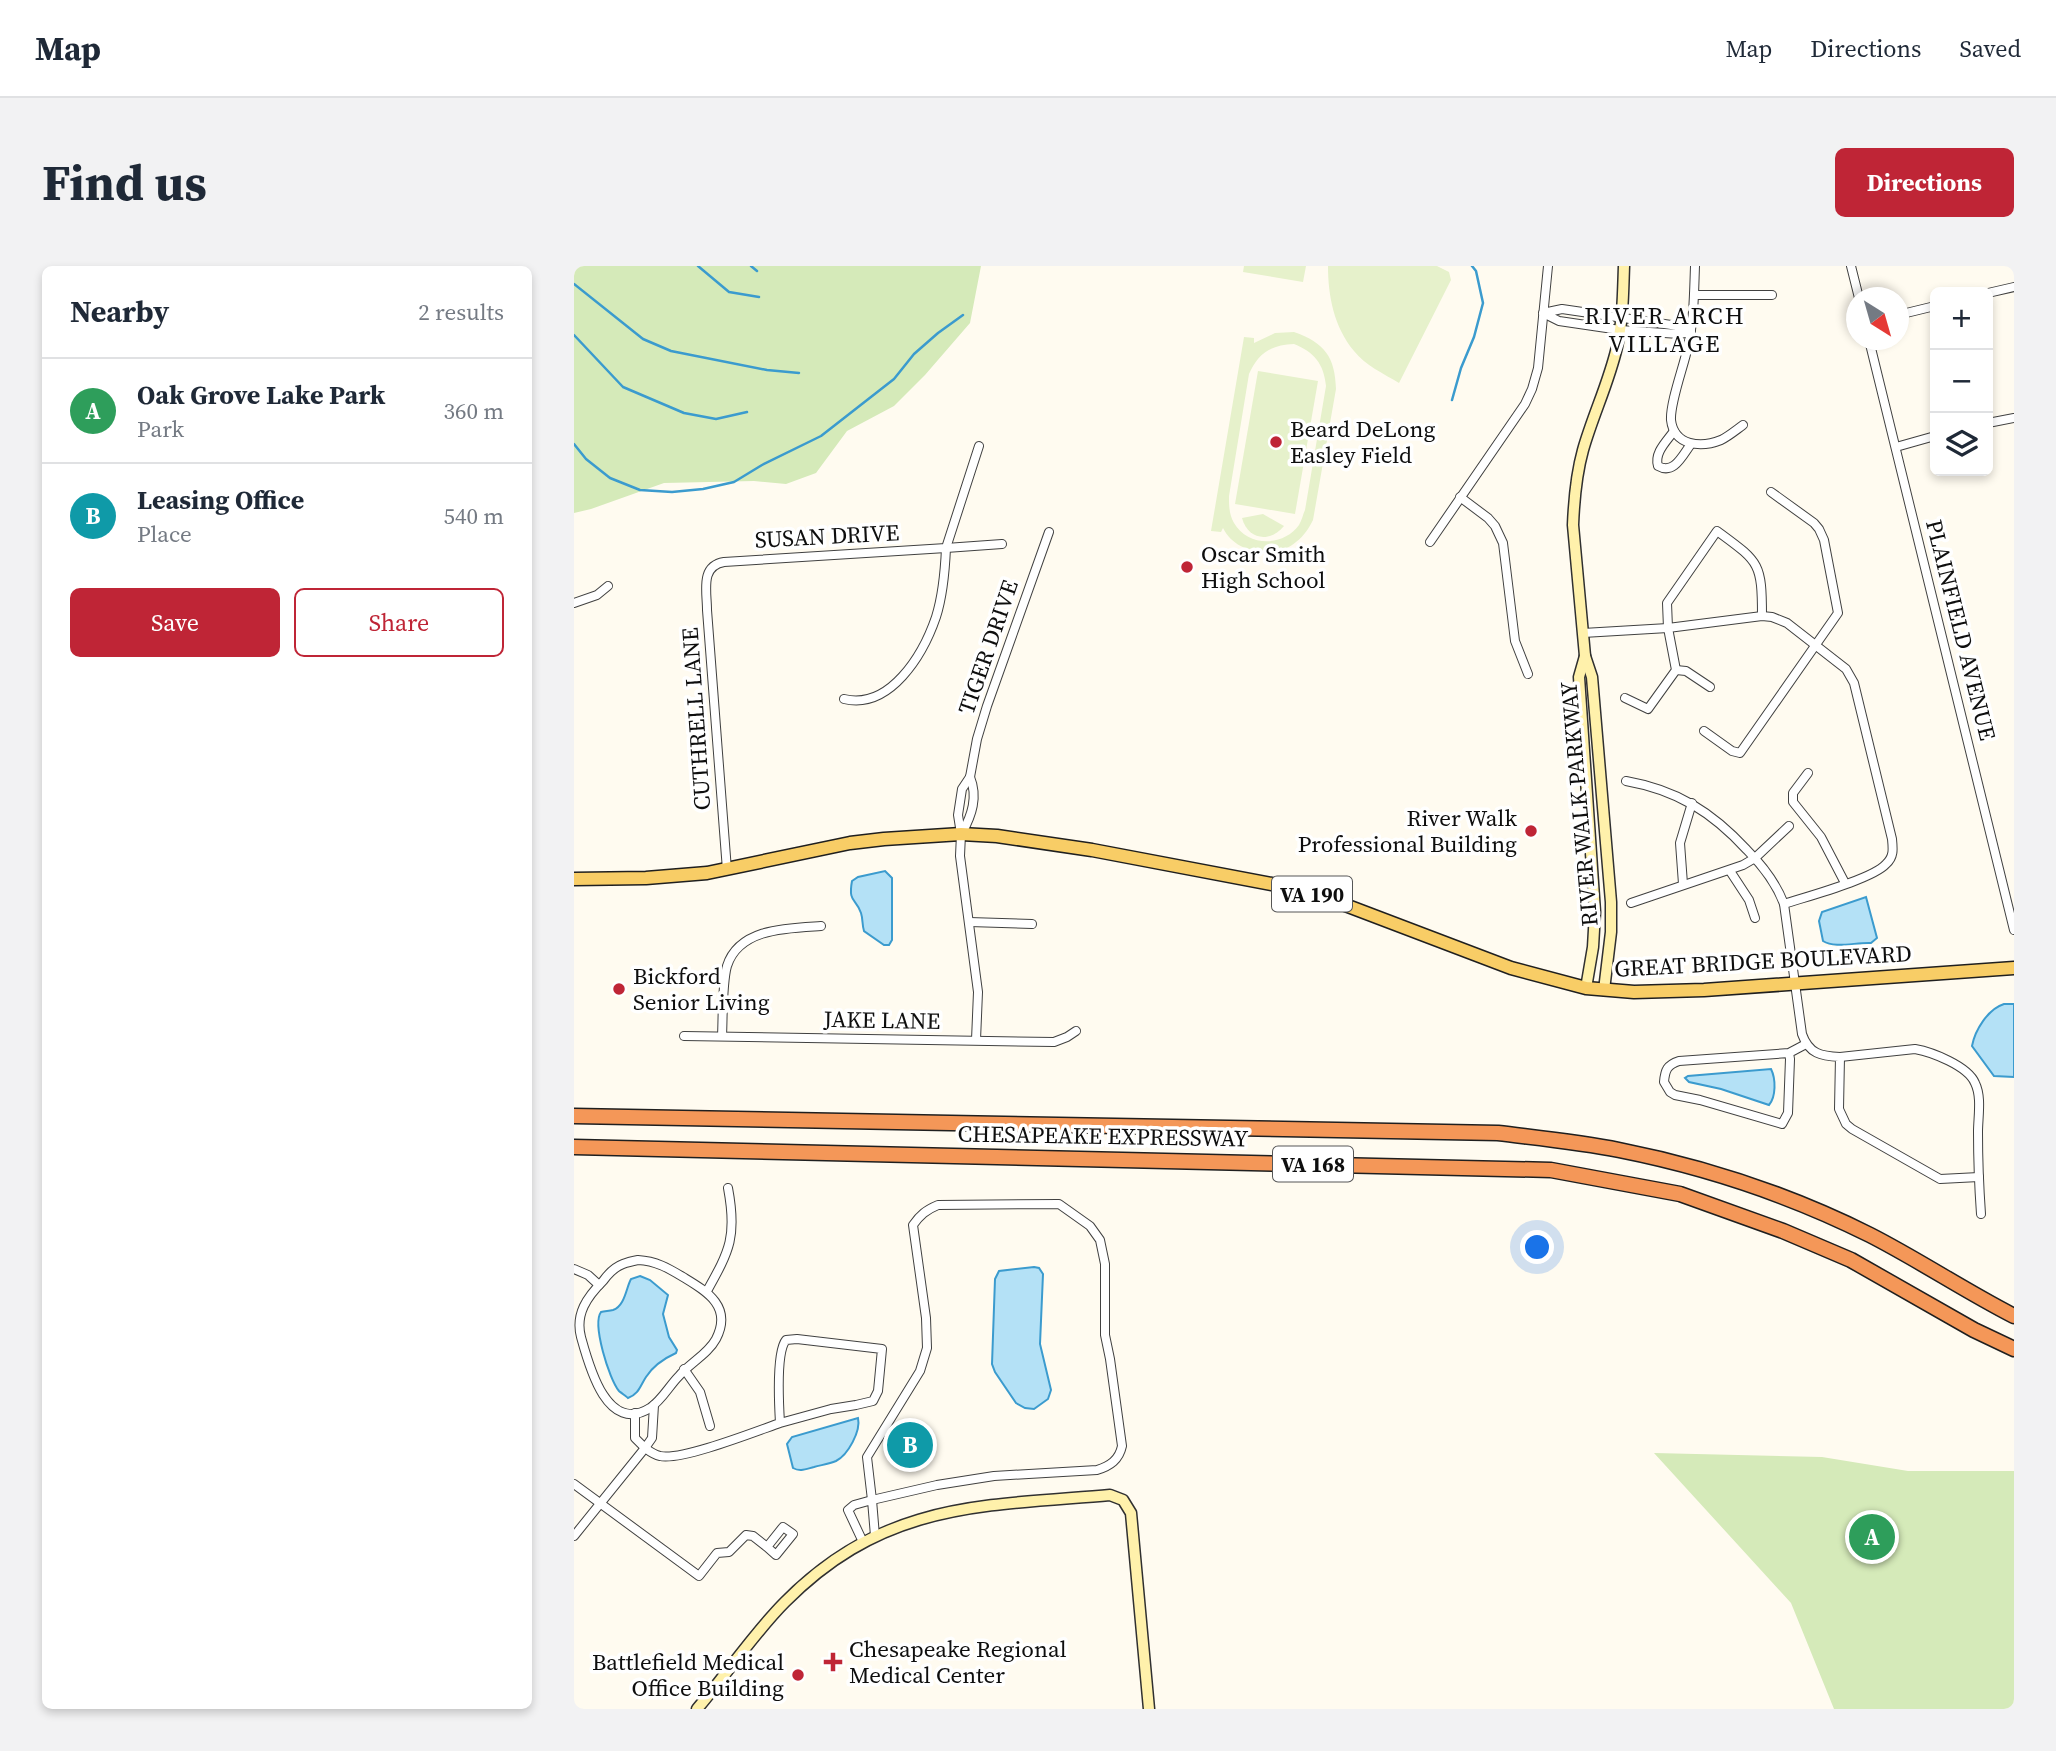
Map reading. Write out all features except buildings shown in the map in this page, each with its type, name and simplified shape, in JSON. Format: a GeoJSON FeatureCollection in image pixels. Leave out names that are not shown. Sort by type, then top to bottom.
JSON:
{"type":"FeatureCollection","features":[{"type":"Feature","properties":{"kind":"highway","name":"CHESAPEAKE EXPRESSWAY"},"geometry":{"type":"LineString","coordinates":[[574,1116],[1498,1133],[1543,1139],[1619,1150],[1706,1172],[1793,1201],[1871,1236],[2014,1316]]}},
{"type":"Feature","properties":{"kind":"highway","name":"CHESAPEAKE EXPRESSWAY"},"geometry":{"type":"LineString","coordinates":[[574,1147],[1550,1170],[1680,1194],[1783,1231],[1851,1260],[2014,1349]]}},
{"type":"Feature","properties":{"kind":"main road","name":"GREAT BRIDGE BOULEVARD"},"geometry":{"type":"LineString","coordinates":[[574,879],[681,876],[727,870],[850,843],[884,839],[961,834],[1017,837],[1293,888],[1332,900],[1511,968],[1586,988],[1650,993],[2014,968]]}},
{"type":"Feature","properties":{"kind":"main road"},"geometry":{"type":"LineString","coordinates":[[574,871],[608,879]]}},
{"type":"Feature","properties":{"kind":"street"},"geometry":{"type":"LineString","coordinates":[[1430,542],[1525,404],[1532,388],[1538,368],[1548,266]]}},
{"type":"Feature","properties":{"kind":"street","name":"RIVER WALK PARKWAY"},"geometry":{"type":"LineString","coordinates":[[1605,990],[1611,902],[1592,677],[1585,656],[1573,525],[1575,485],[1583,449],[1609,374],[1620,330],[1624,266]]}},
{"type":"Feature","properties":{"kind":"street"},"geometry":{"type":"LineString","coordinates":[[1695,266],[1691,331],[1671,411],[1674,431],[1682,440],[1701,445],[1722,439],[1743,425]]}},
{"type":"Feature","properties":{"kind":"street"},"geometry":{"type":"LineString","coordinates":[[1850,266],[1856,287]]}},
{"type":"Feature","properties":{"kind":"street"},"geometry":{"type":"LineString","coordinates":[[1993,292],[2014,287]]}},
{"type":"Feature","properties":{"kind":"street"},"geometry":{"type":"LineString","coordinates":[[1694,295],[1772,295]]}},
{"type":"Feature","properties":{"kind":"street"},"geometry":{"type":"LineString","coordinates":[[1909,312],[1930,307]]}},
{"type":"Feature","properties":{"kind":"street"},"geometry":{"type":"LineString","coordinates":[[1544,313],[1562,309],[1622,316],[1678,326],[1691,331]]}},
{"type":"Feature","properties":{"kind":"street"},"geometry":{"type":"LineString","coordinates":[[1544,313],[1559,321],[1620,330],[1679,334],[1691,331]]}},
{"type":"Feature","properties":{"kind":"street","name":"PLAINFIELD AVENUE"},"geometry":{"type":"LineString","coordinates":[[1872,350],[2014,930]]}},
{"type":"Feature","properties":{"kind":"street"},"geometry":{"type":"LineString","coordinates":[[1993,422],[2014,418]]}},
{"type":"Feature","properties":{"kind":"street"},"geometry":{"type":"LineString","coordinates":[[1674,431],[1656,459],[1658,466],[1670,469],[1691,444]]}},
{"type":"Feature","properties":{"kind":"street"},"geometry":{"type":"LineString","coordinates":[[1896,447],[1930,437]]}},
{"type":"Feature","properties":{"kind":"street"},"geometry":{"type":"LineString","coordinates":[[844,699],[866,701],[882,694],[912,664],[936,618],[943,589],[946,548],[979,446]]}},
{"type":"Feature","properties":{"kind":"street"},"geometry":{"type":"LineString","coordinates":[[1704,732],[1737,754],[1740,752],[1838,613],[1824,540],[1819,529],[1772,492]]}},
{"type":"Feature","properties":{"kind":"street"},"geometry":{"type":"LineString","coordinates":[[1460,497],[1488,518],[1500,534],[1515,641],[1528,674]]}},
{"type":"Feature","properties":{"kind":"street"},"geometry":{"type":"LineString","coordinates":[[1625,698],[1648,709],[1676,670],[1668,628],[1667,603],[1717,531],[1750,556],[1757,566],[1762,590],[1762,616]]}},
{"type":"Feature","properties":{"kind":"street","name":"TIGER DRIVE"},"geometry":{"type":"LineString","coordinates":[[961,834],[958,815],[962,789],[970,777],[987,706],[1049,532]]}},
{"type":"Feature","properties":{"kind":"street","name":"SUSAN DRIVE"},"geometry":{"type":"LineString","coordinates":[[711,567],[724,562],[1002,544]]}},
{"type":"Feature","properties":{"kind":"street","name":"CUTHRELL LANE"},"geometry":{"type":"LineString","coordinates":[[711,567],[706,577],[707,610],[727,870]]}},
{"type":"Feature","properties":{"kind":"street"},"geometry":{"type":"LineString","coordinates":[[574,603],[597,595],[608,586]]}},
{"type":"Feature","properties":{"kind":"street"},"geometry":{"type":"LineString","coordinates":[[1583,633],[1668,628],[1772,617],[1787,623],[1846,669],[1854,683],[1892,839],[1893,853],[1887,864],[1874,874],[1784,904]]}},
{"type":"Feature","properties":{"kind":"street","name":"RIVER WALK PARKWAY"},"geometry":{"type":"LineString","coordinates":[[1585,656],[1579,677],[1595,912],[1593,947],[1586,988]]}},
{"type":"Feature","properties":{"kind":"street"},"geometry":{"type":"LineString","coordinates":[[1676,670],[1686,671],[1710,687]]}},
{"type":"Feature","properties":{"kind":"street"},"geometry":{"type":"LineString","coordinates":[[1808,773],[1793,793],[1793,802],[1821,837],[1845,883]]}},
{"type":"Feature","properties":{"kind":"street","name":"TIGER DRIVE"},"geometry":{"type":"LineString","coordinates":[[961,834],[970,817],[975,791],[970,777]]}},
{"type":"Feature","properties":{"kind":"street"},"geometry":{"type":"LineString","coordinates":[[1626,781],[1665,790],[1712,816],[1755,858],[1779,891],[1784,904],[1802,1034],[1806,1044],[1814,1052],[1823,1056],[1840,1056],[1915,1049],[1927,1051],[1960,1067],[1972,1077],[1978,1091],[1981,1213]]}},
{"type":"Feature","properties":{"kind":"street"},"geometry":{"type":"LineString","coordinates":[[1683,884],[1681,843],[1692,803]]}},
{"type":"Feature","properties":{"kind":"street"},"geometry":{"type":"LineString","coordinates":[[1632,903],[1683,884],[1730,871],[1755,858],[1789,825]]}},
{"type":"Feature","properties":{"kind":"street"},"geometry":{"type":"LineString","coordinates":[[961,834],[960,856],[978,992],[976,1041]]}},
{"type":"Feature","properties":{"kind":"street"},"geometry":{"type":"LineString","coordinates":[[1730,871],[1749,900],[1755,918]]}},
{"type":"Feature","properties":{"kind":"street"},"geometry":{"type":"LineString","coordinates":[[969,922],[1032,924]]}},
{"type":"Feature","properties":{"kind":"street"},"geometry":{"type":"LineString","coordinates":[[722,1036],[726,968],[735,951],[755,936],[786,928],[821,926]]}},
{"type":"Feature","properties":{"kind":"street","name":"JAKE LANE"},"geometry":{"type":"LineString","coordinates":[[684,1036],[1054,1042],[1076,1031]]}},
{"type":"Feature","properties":{"kind":"street"},"geometry":{"type":"LineString","coordinates":[[1788,1053],[1788,1113],[1782,1124],[1675,1095],[1664,1082],[1666,1068],[1671,1063],[1788,1053],[1806,1044]]}},
{"type":"Feature","properties":{"kind":"street"},"geometry":{"type":"LineString","coordinates":[[1840,1056],[1839,1109],[1846,1124],[1940,1178],[1979,1177]]}},
{"type":"Feature","properties":{"kind":"street"},"geometry":{"type":"LineString","coordinates":[[707,1291],[725,1258],[732,1237],[733,1223],[728,1188]]}},
{"type":"Feature","properties":{"kind":"street"},"geometry":{"type":"LineString","coordinates":[[863,1542],[848,1510],[854,1505],[872,1500],[937,1485],[994,1476],[1097,1470],[1107,1467],[1120,1453],[1122,1446],[1105,1335],[1105,1264],[1100,1240],[1090,1226],[1059,1204],[938,1205],[919,1216],[913,1225],[926,1318],[927,1348],[920,1371],[867,1457],[872,1500],[875,1536]]}},
{"type":"Feature","properties":{"kind":"street"},"geometry":{"type":"LineString","coordinates":[[638,1260],[654,1262],[707,1291],[719,1311],[718,1336],[709,1350],[684,1369],[654,1405],[646,1410],[623,1412],[613,1408],[601,1395],[581,1336],[580,1324],[586,1300],[599,1285],[621,1264],[638,1260]]}},
{"type":"Feature","properties":{"kind":"street"},"geometry":{"type":"LineString","coordinates":[[574,1269],[588,1275],[599,1285]]}},
{"type":"Feature","properties":{"kind":"street"},"geometry":{"type":"LineString","coordinates":[[635,1413],[635,1438],[645,1448],[660,1456],[677,1455],[780,1423],[873,1401],[878,1391],[882,1349],[786,1340],[781,1349],[780,1423]]}},
{"type":"Feature","properties":{"kind":"street"},"geometry":{"type":"LineString","coordinates":[[684,1369],[700,1391],[710,1426]]}},
{"type":"Feature","properties":{"kind":"street"},"geometry":{"type":"LineString","coordinates":[[574,1536],[652,1438],[654,1405]]}},
{"type":"Feature","properties":{"kind":"street"},"geometry":{"type":"LineString","coordinates":[[574,1484],[699,1576],[717,1553],[729,1552],[746,1535],[753,1536],[767,1548]]}},
{"type":"Feature","properties":{"kind":"street"},"geometry":{"type":"LineString","coordinates":[[697,1709],[783,1604],[812,1577],[863,1542],[922,1517],[954,1510],[997,1503],[1110,1495],[1124,1500],[1131,1513],[1149,1709]]}},
{"type":"Feature","properties":{"kind":"green space"},"geometry":{"type":"Polygon","coordinates":[[[574,266],[981,266],[970,323],[894,406],[847,431],[816,473],[786,484],[754,481],[664,483],[574,513],[574,266]]]}},
{"type":"Feature","properties":{"kind":"green space"},"geometry":{"type":"Polygon","coordinates":[[[1244,266],[1306,266],[1303,282],[1243,272],[1244,266]]]}},
{"type":"Feature","properties":{"kind":"green space"},"geometry":{"type":"Polygon","coordinates":[[[1328,266],[1437,266],[1449,272],[1451,280],[1399,383],[1364,361],[1347,342],[1333,311],[1328,266]]]}},
{"type":"Feature","properties":{"kind":"green space"},"geometry":{"type":"Polygon","coordinates":[[[1294,332],[1321,346],[1333,368],[1336,389],[1313,520],[1296,542],[1287,548],[1266,553],[1256,552],[1236,543],[1223,528],[1221,532],[1211,531],[1244,337],[1254,338],[1254,343],[1275,333],[1294,332]],[[1294,344],[1272,348],[1261,356],[1249,374],[1229,503],[1234,523],[1240,531],[1256,540],[1284,537],[1299,525],[1305,510],[1326,386],[1317,360],[1294,344]]]}},
{"type":"Feature","properties":{"kind":"green space","name":"Beard DeLong Easley Field"},"geometry":{"type":"Polygon","coordinates":[[[1258,371],[1318,381],[1295,514],[1235,504],[1258,371]]]}},
{"type":"Feature","properties":{"kind":"green space"},"geometry":{"type":"Polygon","coordinates":[[[1263,514],[1284,526],[1266,537],[1254,535],[1242,518],[1263,514]]]}},
{"type":"Feature","properties":{"kind":"green space"},"geometry":{"type":"Polygon","coordinates":[[[1654,1453],[1822,1457],[1908,1471],[2014,1471],[2014,1709],[1834,1709],[1791,1603],[1654,1453]]]}},
{"type":"Feature","properties":{"kind":"water"},"geometry":{"type":"Polygon","coordinates":[[[885,871],[892,878],[892,940],[889,945],[884,945],[864,931],[861,913],[851,893],[852,881],[858,877],[885,871]]]}},
{"type":"Feature","properties":{"kind":"water"},"geometry":{"type":"Polygon","coordinates":[[[1866,897],[1877,938],[1871,943],[1846,945],[1833,945],[1823,941],[1819,921],[1822,912],[1866,897]]]}},
{"type":"Feature","properties":{"kind":"water"},"geometry":{"type":"Polygon","coordinates":[[[2004,1004],[2014,1004],[2014,1077],[1994,1076],[1972,1046],[1983,1021],[1993,1010],[2004,1004]]]}},
{"type":"Feature","properties":{"kind":"water"},"geometry":{"type":"Polygon","coordinates":[[[1771,1069],[1774,1088],[1769,1105],[1721,1089],[1689,1082],[1685,1078],[1688,1076],[1771,1069]]]}},
{"type":"Feature","properties":{"kind":"water"},"geometry":{"type":"Polygon","coordinates":[[[1039,1268],[1043,1274],[1040,1344],[1051,1390],[1048,1399],[1034,1409],[1016,1403],[992,1364],[995,1279],[999,1271],[1039,1268]]]}},
{"type":"Feature","properties":{"kind":"water"},"geometry":{"type":"Polygon","coordinates":[[[640,1276],[650,1280],[668,1295],[663,1314],[669,1337],[677,1350],[652,1369],[637,1392],[628,1398],[619,1391],[611,1375],[600,1339],[599,1318],[601,1312],[613,1310],[620,1305],[631,1279],[640,1276]]]}},
{"type":"Feature","properties":{"kind":"water"},"geometry":{"type":"Polygon","coordinates":[[[858,1418],[856,1436],[841,1458],[806,1469],[793,1468],[787,1444],[792,1437],[858,1418]]]}},
{"type":"Feature","properties":{"kind":"waterway"},"geometry":{"type":"LineString","coordinates":[[698,266],[729,292],[759,297]]}},
{"type":"Feature","properties":{"kind":"waterway"},"geometry":{"type":"LineString","coordinates":[[751,266],[757,271]]}},
{"type":"Feature","properties":{"kind":"waterway"},"geometry":{"type":"LineString","coordinates":[[1452,400],[1483,303],[1476,271],[1472,266]]}},
{"type":"Feature","properties":{"kind":"waterway"},"geometry":{"type":"LineString","coordinates":[[574,284],[643,339],[671,351],[767,370],[799,373]]}},
{"type":"Feature","properties":{"kind":"waterway"},"geometry":{"type":"LineString","coordinates":[[574,444],[586,459],[610,478],[640,490],[672,492],[734,482],[821,436],[894,379],[914,354],[963,315]]}},
{"type":"Feature","properties":{"kind":"waterway"},"geometry":{"type":"LineString","coordinates":[[574,335],[623,387],[684,413],[716,419],[747,412]]}},
{"type":"Feature","properties":{"kind":"place","name":"Beard DeLong Easley Field"},"geometry":{"type":"Point","coordinates":[1276,442]}},
{"type":"Feature","properties":{"kind":"place","name":"Oscar Smith High School"},"geometry":{"type":"Point","coordinates":[1187,567]}},
{"type":"Feature","properties":{"kind":"place","name":"River Walk Professional Building"},"geometry":{"type":"Point","coordinates":[1531,831]}},
{"type":"Feature","properties":{"kind":"place","name":"Bickford Senior Living"},"geometry":{"type":"Point","coordinates":[619,989]}},
{"type":"Feature","properties":{"kind":"place","name":"Leasing Office"},"geometry":{"type":"Point","coordinates":[910,1445]}},
{"type":"Feature","properties":{"kind":"place","name":"Oak Grove Lake Park"},"geometry":{"type":"Point","coordinates":[1872,1537]}},
{"type":"Feature","properties":{"kind":"place","name":"Chesapeake Regional Medical Center"},"geometry":{"type":"Point","coordinates":[833,1662]}},
{"type":"Feature","properties":{"kind":"place","name":"Battlefield Medical Office Building"},"geometry":{"type":"Point","coordinates":[798,1675]}},
{"type":"Feature","properties":{"kind":"district","name":"RIVER ARCH VILLAGE"},"geometry":{"type":"Point","coordinates":[1665,329]}}]}
